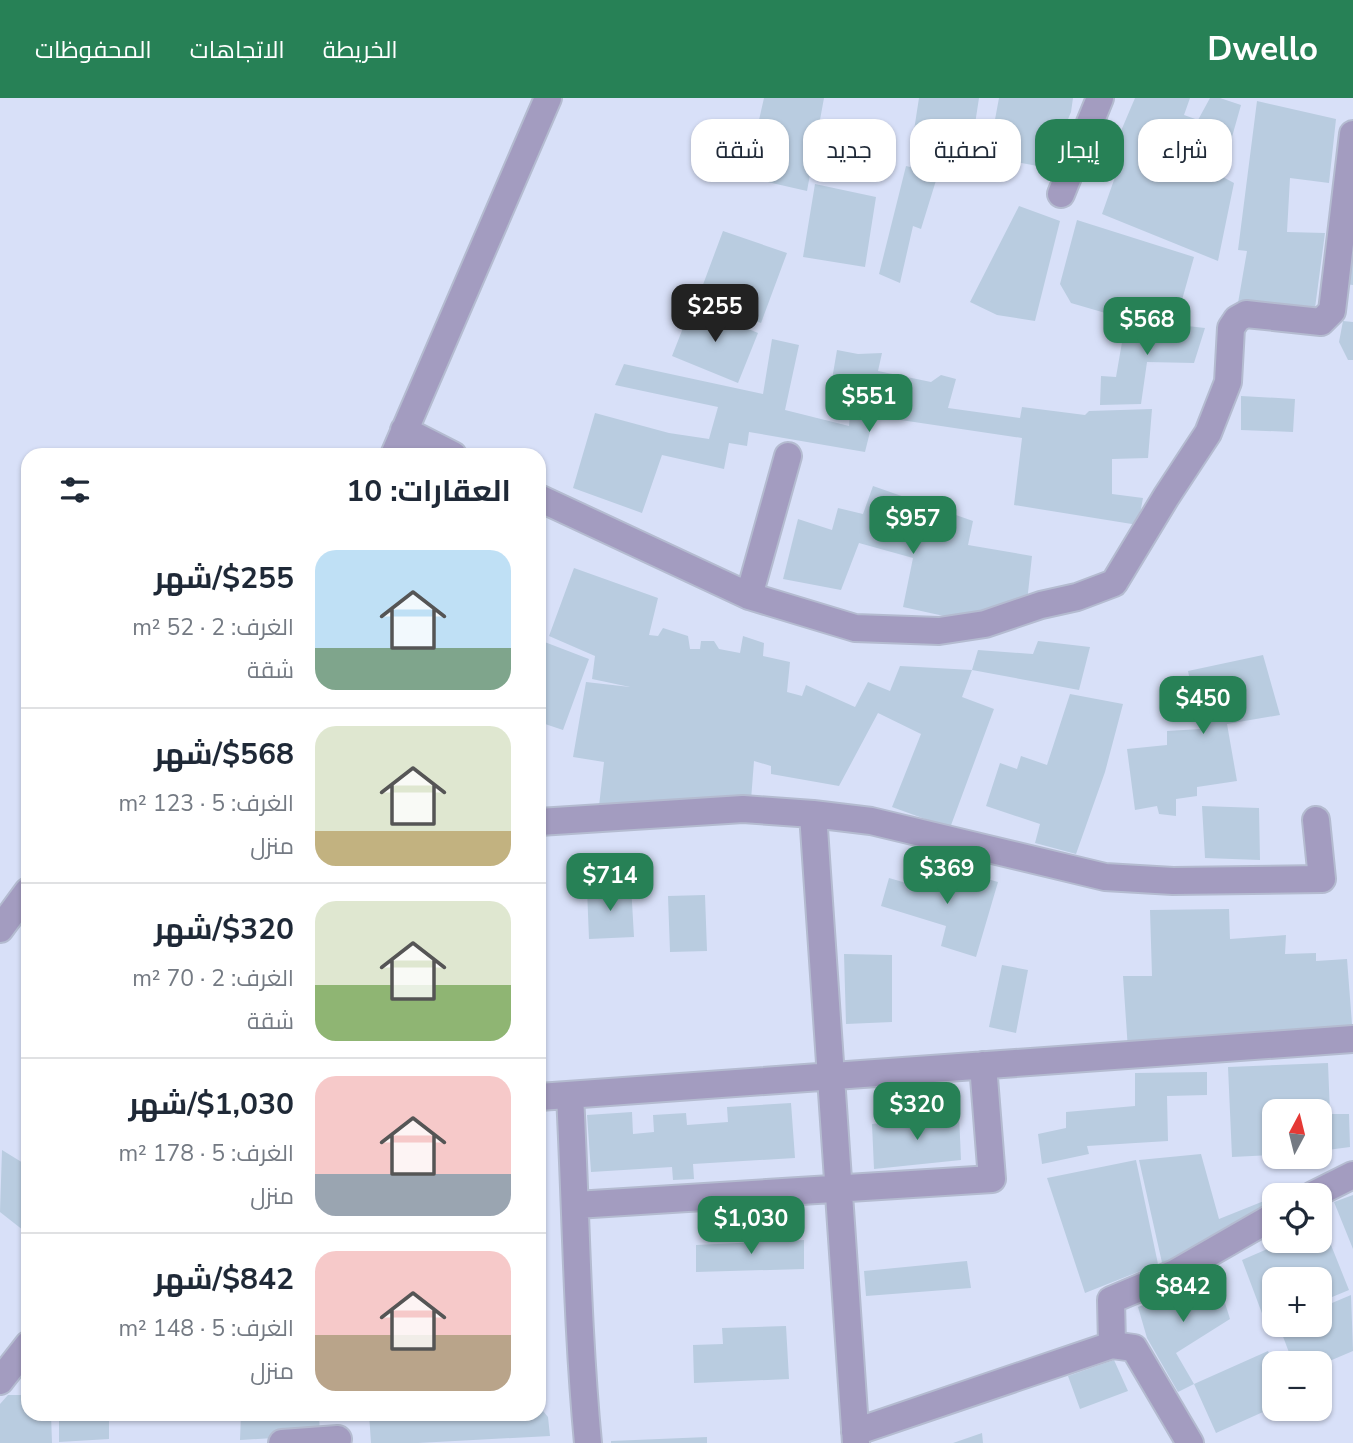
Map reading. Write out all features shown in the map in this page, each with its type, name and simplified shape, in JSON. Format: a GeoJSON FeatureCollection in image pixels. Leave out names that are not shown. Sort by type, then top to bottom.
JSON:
{"type":"FeatureCollection","features":[{"type":"Feature","properties":{"kind":"street"},"geometry":{"type":"LineString","coordinates":[[397,448],[548,98]]}},
{"type":"Feature","properties":{"kind":"street"},"geometry":{"type":"LineString","coordinates":[[1061,194],[1100,98]]}},
{"type":"Feature","properties":{"kind":"street"},"geometry":{"type":"LineString","coordinates":[[546,501],[749,596],[855,628],[939,631],[985,624],[1041,605],[1077,597],[1114,583],[1208,433],[1228,382],[1231,328],[1237,319],[1246,314],[1321,322],[1332,311],[1353,134]]}},
{"type":"Feature","properties":{"kind":"street"},"geometry":{"type":"LineString","coordinates":[[404,430],[439,448]]}},
{"type":"Feature","properties":{"kind":"street"},"geometry":{"type":"LineString","coordinates":[[749,596],[788,456]]}},
{"type":"Feature","properties":{"kind":"street"},"geometry":{"type":"LineString","coordinates":[[546,822],[743,809],[813,814],[871,821],[1105,877],[1173,881],[1322,878],[1316,820]]}},
{"type":"Feature","properties":{"kind":"street"},"geometry":{"type":"LineString","coordinates":[[813,814],[855,1438],[1112,1345],[1134,1348],[1190,1443]]}},
{"type":"Feature","properties":{"kind":"street"},"geometry":{"type":"LineString","coordinates":[[0,929],[21,903]]}},
{"type":"Feature","properties":{"kind":"street"},"geometry":{"type":"LineString","coordinates":[[546,1096],[1353,1039]]}},
{"type":"Feature","properties":{"kind":"street"},"geometry":{"type":"LineString","coordinates":[[576,1205],[992,1179],[983,1066]]}},
{"type":"Feature","properties":{"kind":"street"},"geometry":{"type":"LineString","coordinates":[[570,1094],[578,1321],[587,1443]]}},
{"type":"Feature","properties":{"kind":"street"},"geometry":{"type":"LineString","coordinates":[[1332,1186],[1353,1175]]}},
{"type":"Feature","properties":{"kind":"street"},"geometry":{"type":"LineString","coordinates":[[1112,1345],[1111,1300],[1175,1273],[1262,1223]]}},
{"type":"Feature","properties":{"kind":"street"},"geometry":{"type":"LineString","coordinates":[[0,1381],[21,1354]]}},
{"type":"Feature","properties":{"kind":"street"},"geometry":{"type":"LineString","coordinates":[[282,1443],[338,1432]]}},
{"type":"Feature","properties":{"kind":"building"},"geometry":{"type":"Polygon","coordinates":[[[764,98],[824,98],[820,119],[803,119],[803,182],[809,182],[807,191],[768,182],[789,182],[789,119],[759,119],[764,98]]]}},
{"type":"Feature","properties":{"kind":"building"},"geometry":{"type":"Polygon","coordinates":[[[919,98],[979,98],[976,119],[916,119],[919,98]]]}},
{"type":"Feature","properties":{"kind":"building"},"geometry":{"type":"Polygon","coordinates":[[[999,98],[1073,98],[1068,119],[1035,119],[1035,166],[1021,163],[1021,119],[995,119],[999,98]]]}},
{"type":"Feature","properties":{"kind":"building"},"geometry":{"type":"Polygon","coordinates":[[[1135,98],[1190,98],[1184,115],[1195,119],[1138,119],[1138,182],[1234,183],[1218,261],[1102,214],[1113,182],[1124,182],[1124,124],[1135,98]]]}},
{"type":"Feature","properties":{"kind":"building"},"geometry":{"type":"Polygon","coordinates":[[[1210,98],[1220,98],[1241,105],[1232,137],[1232,119],[1199,119],[1210,98]]]}},
{"type":"Feature","properties":{"kind":"building"},"geometry":{"type":"Polygon","coordinates":[[[1257,101],[1336,119],[1329,183],[1290,178],[1287,232],[1325,233],[1315,308],[1296,312],[1238,303],[1247,251],[1238,250],[1257,101]]]}},
{"type":"Feature","properties":{"kind":"building"},"geometry":{"type":"Polygon","coordinates":[[[906,166],[910,167],[910,182],[936,182],[921,229],[913,226],[900,283],[879,274],[906,166]]]}},
{"type":"Feature","properties":{"kind":"building"},"geometry":{"type":"Polygon","coordinates":[[[815,184],[876,197],[865,267],[803,257],[815,184]]]}},
{"type":"Feature","properties":{"kind":"building"},"geometry":{"type":"Polygon","coordinates":[[[1019,206],[1060,221],[1035,321],[997,315],[970,302],[1019,206]]]}},
{"type":"Feature","properties":{"kind":"building"},"geometry":{"type":"Polygon","coordinates":[[[1077,220],[1194,257],[1177,318],[1132,308],[1126,319],[1071,303],[1060,284],[1077,220]]]}},
{"type":"Feature","properties":{"kind":"building"},"geometry":{"type":"Polygon","coordinates":[[[723,231],[787,253],[761,323],[698,298],[723,231]]]}},
{"type":"Feature","properties":{"kind":"building"},"geometry":{"type":"Polygon","coordinates":[[[1353,245],[1353,285],[1344,284],[1353,245]]]}},
{"type":"Feature","properties":{"kind":"building"},"geometry":{"type":"Polygon","coordinates":[[[692,305],[758,333],[738,383],[672,356],[692,305]]]}},
{"type":"Feature","properties":{"kind":"building"},"geometry":{"type":"Polygon","coordinates":[[[1126,319],[1205,328],[1194,363],[1147,362],[1141,404],[1100,405],[1101,376],[1116,377],[1126,319]]]}},
{"type":"Feature","properties":{"kind":"building"},"geometry":{"type":"Polygon","coordinates":[[[1343,321],[1353,322],[1353,360],[1348,360],[1339,342],[1343,321]]]}},
{"type":"Feature","properties":{"kind":"building"},"geometry":{"type":"Polygon","coordinates":[[[772,339],[799,345],[785,410],[849,426],[851,402],[829,397],[837,350],[858,354],[882,353],[878,371],[931,382],[941,375],[956,379],[948,408],[1020,418],[1022,407],[1085,415],[1089,411],[1152,409],[1148,458],[1112,459],[1112,494],[1143,498],[1138,525],[1014,505],[1022,438],[874,416],[865,452],[749,432],[747,446],[729,443],[724,469],[662,455],[642,513],[573,488],[595,413],[669,433],[709,439],[718,407],[615,385],[624,364],[763,394],[772,339]]]}},
{"type":"Feature","properties":{"kind":"building"},"geometry":{"type":"Polygon","coordinates":[[[1241,396],[1295,399],[1293,432],[1241,430],[1241,396]]]}},
{"type":"Feature","properties":{"kind":"building"},"geometry":{"type":"Polygon","coordinates":[[[873,486],[973,521],[968,545],[1032,556],[1027,602],[953,618],[903,607],[913,558],[859,543],[841,590],[783,579],[798,519],[832,530],[838,508],[863,514],[873,486]]]}},
{"type":"Feature","properties":{"kind":"building"},"geometry":{"type":"Polygon","coordinates":[[[574,568],[658,598],[649,635],[658,636],[663,628],[688,636],[690,649],[700,649],[701,641],[714,641],[719,649],[740,653],[743,636],[764,643],[763,656],[790,662],[787,692],[802,696],[806,685],[855,707],[868,682],[890,691],[900,666],[972,670],[962,697],[994,709],[950,828],[892,807],[921,734],[878,713],[839,786],[771,774],[771,766],[754,761],[751,800],[627,802],[626,809],[599,806],[604,762],[573,757],[586,682],[630,687],[592,679],[595,656],[549,636],[574,568]]]}},
{"type":"Feature","properties":{"kind":"building"},"geometry":{"type":"Polygon","coordinates":[[[1038,641],[1090,647],[1079,690],[972,670],[978,650],[1033,654],[1038,641]]]}},
{"type":"Feature","properties":{"kind":"building"},"geometry":{"type":"Polygon","coordinates":[[[546,643],[589,659],[563,730],[546,724],[546,643]]]}},
{"type":"Feature","properties":{"kind":"building"},"geometry":{"type":"Polygon","coordinates":[[[1263,655],[1280,715],[1227,724],[1237,781],[1197,787],[1197,796],[1176,799],[1176,816],[1159,814],[1157,806],[1135,810],[1127,749],[1167,745],[1167,731],[1200,729],[1188,671],[1263,655]]]}},
{"type":"Feature","properties":{"kind":"building"},"geometry":{"type":"Polygon","coordinates":[[[1070,694],[1123,704],[1105,772],[1076,854],[1035,843],[1040,824],[986,806],[1000,763],[1017,769],[1021,756],[1047,765],[1070,694]]]}},
{"type":"Feature","properties":{"kind":"building"},"geometry":{"type":"Polygon","coordinates":[[[1202,806],[1259,808],[1260,860],[1205,858],[1202,806]]]}},
{"type":"Feature","properties":{"kind":"building"},"geometry":{"type":"Polygon","coordinates":[[[949,868],[998,882],[976,957],[941,946],[946,926],[881,906],[889,878],[920,887],[924,873],[945,880],[949,868]]]}},
{"type":"Feature","properties":{"kind":"building"},"geometry":{"type":"Polygon","coordinates":[[[631,885],[634,937],[589,939],[587,889],[631,885]]]}},
{"type":"Feature","properties":{"kind":"building"},"geometry":{"type":"Polygon","coordinates":[[[705,895],[707,951],[670,952],[668,896],[705,895]]]}},
{"type":"Feature","properties":{"kind":"building"},"geometry":{"type":"Polygon","coordinates":[[[1229,909],[1230,939],[1286,935],[1285,954],[1316,953],[1316,961],[1347,959],[1353,1037],[1128,1050],[1123,976],[1152,976],[1150,910],[1229,909]]]}},
{"type":"Feature","properties":{"kind":"building"},"geometry":{"type":"Polygon","coordinates":[[[844,954],[892,955],[892,1022],[846,1024],[844,954]]]}},
{"type":"Feature","properties":{"kind":"building"},"geometry":{"type":"Polygon","coordinates":[[[1002,965],[1028,970],[1016,1033],[989,1027],[1002,965]]]}},
{"type":"Feature","properties":{"kind":"building"},"geometry":{"type":"Polygon","coordinates":[[[1328,1063],[1329,1099],[1262,1099],[1262,1156],[1232,1157],[1228,1067],[1328,1063]]]}},
{"type":"Feature","properties":{"kind":"building"},"geometry":{"type":"Polygon","coordinates":[[[1207,1072],[1207,1095],[1167,1096],[1168,1141],[1087,1146],[1089,1154],[1042,1164],[1038,1134],[1066,1128],[1066,1112],[1135,1106],[1135,1073],[1207,1072]]]}},
{"type":"Feature","properties":{"kind":"building"},"geometry":{"type":"Polygon","coordinates":[[[791,1103],[795,1158],[693,1164],[694,1179],[673,1180],[672,1167],[591,1172],[587,1115],[632,1112],[633,1134],[654,1132],[653,1115],[686,1113],[687,1125],[728,1122],[727,1107],[791,1103]]]}},
{"type":"Feature","properties":{"kind":"building"},"geometry":{"type":"Polygon","coordinates":[[[959,1114],[961,1160],[874,1169],[872,1124],[959,1114]]]}},
{"type":"Feature","properties":{"kind":"building"},"geometry":{"type":"Polygon","coordinates":[[[1332,1114],[1349,1114],[1350,1147],[1332,1149],[1332,1114]]]}},
{"type":"Feature","properties":{"kind":"building"},"geometry":{"type":"Polygon","coordinates":[[[2,1150],[21,1162],[21,1228],[0,1212],[2,1150]]]}},
{"type":"Feature","properties":{"kind":"building"},"geometry":{"type":"Polygon","coordinates":[[[1201,1154],[1219,1219],[1262,1202],[1262,1217],[1163,1267],[1139,1160],[1201,1154]]]}},
{"type":"Feature","properties":{"kind":"building"},"geometry":{"type":"Polygon","coordinates":[[[1136,1160],[1158,1264],[1085,1293],[1047,1178],[1136,1160]]]}},
{"type":"Feature","properties":{"kind":"building"},"geometry":{"type":"Polygon","coordinates":[[[1353,1195],[1353,1249],[1334,1202],[1353,1195]]]}},
{"type":"Feature","properties":{"kind":"building"},"geometry":{"type":"Polygon","coordinates":[[[804,1240],[804,1269],[696,1272],[696,1245],[804,1240]]]}},
{"type":"Feature","properties":{"kind":"building"},"geometry":{"type":"Polygon","coordinates":[[[1332,1248],[1349,1290],[1332,1297],[1332,1267],[1262,1267],[1262,1313],[1242,1260],[1262,1251],[1332,1253],[1332,1248]]]}},
{"type":"Feature","properties":{"kind":"building"},"geometry":{"type":"Polygon","coordinates":[[[967,1261],[971,1288],[866,1296],[864,1271],[967,1261]]]}},
{"type":"Feature","properties":{"kind":"building"},"geometry":{"type":"Polygon","coordinates":[[[1217,1277],[1230,1319],[1176,1353],[1194,1384],[1178,1392],[1147,1338],[1138,1307],[1217,1277]]]}},
{"type":"Feature","properties":{"kind":"building"},"geometry":{"type":"Polygon","coordinates":[[[1351,1295],[1353,1351],[1332,1360],[1332,1351],[1288,1351],[1283,1337],[1332,1337],[1332,1303],[1351,1295]]]}},
{"type":"Feature","properties":{"kind":"building"},"geometry":{"type":"Polygon","coordinates":[[[786,1326],[789,1379],[694,1383],[693,1345],[723,1344],[722,1328],[786,1326]]]}},
{"type":"Feature","properties":{"kind":"building"},"geometry":{"type":"Polygon","coordinates":[[[1262,1354],[1262,1412],[1216,1433],[1194,1384],[1262,1354]]]}},
{"type":"Feature","properties":{"kind":"building"},"geometry":{"type":"Polygon","coordinates":[[[1114,1360],[1128,1391],[1080,1409],[1068,1376],[1114,1360]]]}},
{"type":"Feature","properties":{"kind":"building"},"geometry":{"type":"Polygon","coordinates":[[[8,1395],[21,1395],[21,1421],[51,1421],[52,1443],[0,1443],[0,1404],[8,1395]]]}},
{"type":"Feature","properties":{"kind":"building"},"geometry":{"type":"Polygon","coordinates":[[[546,1415],[550,1436],[418,1443],[371,1443],[369,1421],[546,1421],[546,1415]]]}},
{"type":"Feature","properties":{"kind":"building"},"geometry":{"type":"Polygon","coordinates":[[[59,1421],[109,1421],[109,1439],[59,1442],[59,1421]]]}},
{"type":"Feature","properties":{"kind":"building"},"geometry":{"type":"Polygon","coordinates":[[[241,1421],[319,1421],[320,1435],[240,1440],[241,1421]]]}},
{"type":"Feature","properties":{"kind":"building"},"geometry":{"type":"Polygon","coordinates":[[[982,1433],[983,1443],[953,1443],[982,1433]]]}},
{"type":"Feature","properties":{"kind":"building"},"geometry":{"type":"Polygon","coordinates":[[[707,1437],[707,1443],[611,1443],[611,1441],[707,1437]]]}}]}
